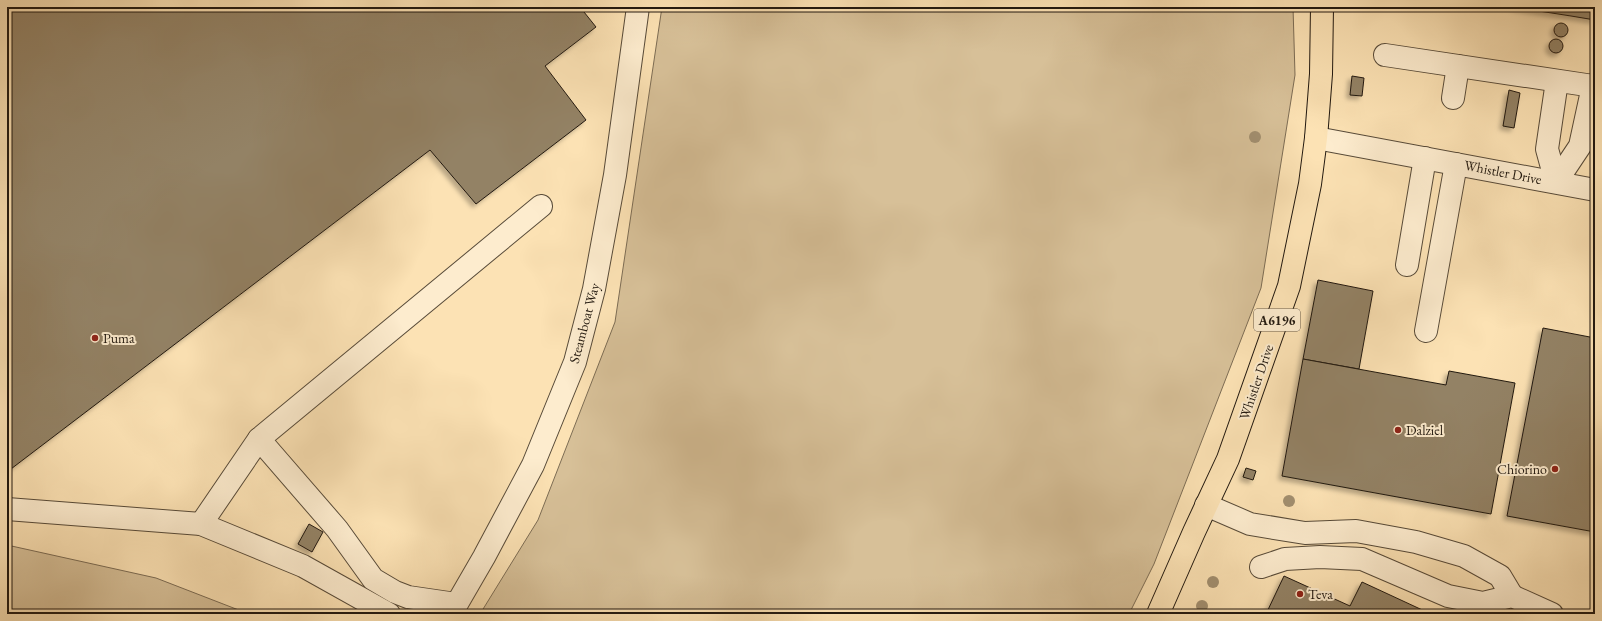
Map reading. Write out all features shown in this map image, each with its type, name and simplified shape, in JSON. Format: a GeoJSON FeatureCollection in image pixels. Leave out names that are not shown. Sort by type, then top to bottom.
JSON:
{"type":"FeatureCollection","features":[{"type":"Feature","properties":{"kind":"main road","name":"Whistler Drive"},"geometry":{"type":"LineString","coordinates":[[1158,614],[1228,460],[1289,286],[1310,184],[1316,138],[1321,74],[1322,7]]}},
{"type":"Feature","properties":{"kind":"street","name":"Steamboat Way"},"geometry":{"type":"LineString","coordinates":[[454,609],[533,465],[575,362],[594,289],[615,175],[638,7]]}},
{"type":"Feature","properties":{"kind":"street"},"geometry":{"type":"LineString","coordinates":[[1385,55],[1557,81],[1594,85],[1580,146],[1556,182]]}},
{"type":"Feature","properties":{"kind":"street"},"geometry":{"type":"LineString","coordinates":[[1453,98],[1458,66]]}},
{"type":"Feature","properties":{"kind":"street"},"geometry":{"type":"LineString","coordinates":[[1556,182],[1547,149],[1557,81]]}},
{"type":"Feature","properties":{"kind":"street","name":"Whistler Drive"},"geometry":{"type":"LineString","coordinates":[[1316,138],[1595,190]]}},
{"type":"Feature","properties":{"kind":"street"},"geometry":{"type":"LineString","coordinates":[[1407,265],[1425,158]]}},
{"type":"Feature","properties":{"kind":"street"},"geometry":{"type":"LineString","coordinates":[[1426,331],[1456,164]]}},
{"type":"Feature","properties":{"kind":"street"},"geometry":{"type":"LineString","coordinates":[[201,524],[259,439],[541,206]]}},
{"type":"Feature","properties":{"kind":"street"},"geometry":{"type":"LineString","coordinates":[[259,439],[337,530],[373,579],[394,592],[454,609]]}},
{"type":"Feature","properties":{"kind":"street"},"geometry":{"type":"LineString","coordinates":[[1206,506],[1250,524],[1305,533],[1356,530],[1416,542],[1464,556],[1500,576],[1512,596],[1552,614]]}},
{"type":"Feature","properties":{"kind":"street"},"geometry":{"type":"LineString","coordinates":[[7,509],[201,524],[303,566],[388,614]]}},
{"type":"Feature","properties":{"kind":"street"},"geometry":{"type":"LineString","coordinates":[[1261,566],[1285,559],[1320,557],[1362,559],[1448,596],[1483,604],[1512,596]]}},
{"type":"Feature","properties":{"kind":"shaded area"},"geometry":{"type":"Polygon","coordinates":[[[662,7],[1293,7],[1295,75],[1261,288],[1154,564],[1129,614],[480,614],[538,520],[615,322],[662,7]]]}},
{"type":"Feature","properties":{"kind":"shaded area"},"geometry":{"type":"Polygon","coordinates":[[[7,545],[156,578],[249,614],[7,614],[7,545]]]}},
{"type":"Feature","properties":{"kind":"building","name":"Puma"},"geometry":{"type":"Polygon","coordinates":[[[7,7],[580,7],[596,27],[545,66],[586,120],[476,204],[430,150],[7,472],[7,7]]]}},
{"type":"Feature","properties":{"kind":"building"},"geometry":{"type":"Polygon","coordinates":[[[1513,7],[1595,7],[1595,20],[1571,16],[1513,7]]]}},
{"type":"Feature","properties":{"kind":"building"},"geometry":{"type":"Polygon","coordinates":[[[1558,23],[1564,23],[1568,27],[1568,33],[1564,37],[1558,37],[1554,33],[1554,27],[1558,23]]]}},
{"type":"Feature","properties":{"kind":"building"},"geometry":{"type":"Polygon","coordinates":[[[1553,39],[1559,39],[1563,43],[1563,49],[1559,53],[1553,53],[1549,49],[1549,43],[1553,39]]]}},
{"type":"Feature","properties":{"kind":"building"},"geometry":{"type":"Polygon","coordinates":[[[1352,76],[1364,78],[1362,96],[1350,95],[1352,76]]]}},
{"type":"Feature","properties":{"kind":"building"},"geometry":{"type":"Polygon","coordinates":[[[1509,90],[1520,93],[1514,128],[1503,126],[1509,90]]]}},
{"type":"Feature","properties":{"kind":"building"},"geometry":{"type":"Polygon","coordinates":[[[1318,280],[1373,291],[1359,369],[1303,359],[1318,280]]]}},
{"type":"Feature","properties":{"kind":"building","name":"Chiorino"},"geometry":{"type":"Polygon","coordinates":[[[1543,328],[1595,338],[1595,532],[1507,516],[1543,328]]]}},
{"type":"Feature","properties":{"kind":"building","name":"Dalziel"},"geometry":{"type":"Polygon","coordinates":[[[1303,359],[1446,385],[1449,371],[1515,383],[1491,514],[1282,476],[1303,359]]]}},
{"type":"Feature","properties":{"kind":"building"},"geometry":{"type":"Polygon","coordinates":[[[1246,468],[1256,471],[1253,480],[1243,477],[1246,468]]]}},
{"type":"Feature","properties":{"kind":"building"},"geometry":{"type":"Polygon","coordinates":[[[309,524],[323,532],[312,552],[298,544],[309,524]]]}},
{"type":"Feature","properties":{"kind":"building","name":"Teva"},"geometry":{"type":"Polygon","coordinates":[[[1284,576],[1350,606],[1362,582],[1431,614],[1266,614],[1284,576]]]}},
{"type":"Feature","properties":{"kind":"place","name":"Puma"},"geometry":{"type":"Point","coordinates":[95,338]}},
{"type":"Feature","properties":{"kind":"place","name":"Dalziel"},"geometry":{"type":"Point","coordinates":[1398,430]}},
{"type":"Feature","properties":{"kind":"place","name":"Chiorino"},"geometry":{"type":"Point","coordinates":[1555,469]}},
{"type":"Feature","properties":{"kind":"place","name":"Teva"},"geometry":{"type":"Point","coordinates":[1300,594]}}]}
